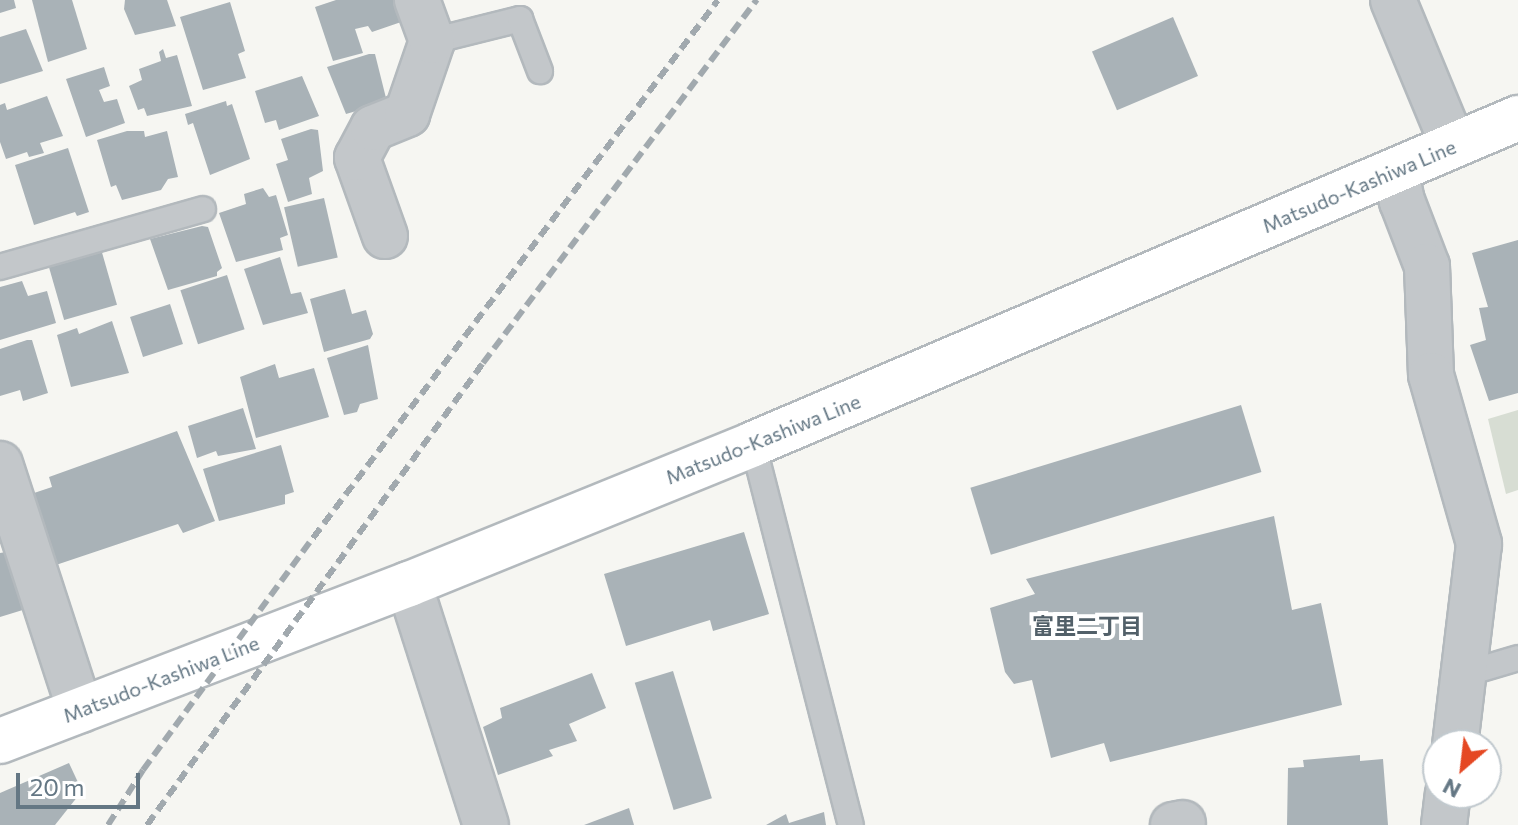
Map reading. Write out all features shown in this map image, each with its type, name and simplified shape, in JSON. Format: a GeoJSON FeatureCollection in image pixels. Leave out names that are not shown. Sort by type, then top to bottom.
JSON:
{"type":"FeatureCollection","features":[{"type":"Feature","properties":{"kind":"main road","name":"Matsudo-Kashiwa Line"},"geometry":{"type":"LineString","coordinates":[[0,741],[409,584],[753,444],[1518,118]]}},
{"type":"Feature","properties":{"kind":"street"},"geometry":{"type":"LineString","coordinates":[[385,236],[357,158],[373,128],[407,114],[432,41],[417,0]]}},
{"type":"Feature","properties":{"kind":"street"},"geometry":{"type":"LineString","coordinates":[[1393,0],[1453,145]]}},
{"type":"Feature","properties":{"kind":"street"},"geometry":{"type":"LineString","coordinates":[[1396,171],[1402,201],[1427,266],[1431,375],[1479,544],[1457,729]]}},
{"type":"Feature","properties":{"kind":"street"},"geometry":{"type":"LineString","coordinates":[[0,464],[80,710]]}},
{"type":"Feature","properties":{"kind":"street"},"geometry":{"type":"LineString","coordinates":[[409,584],[486,825]]}},
{"type":"Feature","properties":{"kind":"lane"},"geometry":{"type":"LineString","coordinates":[[432,41],[520,19],[540,71]]}},
{"type":"Feature","properties":{"kind":"lane"},"geometry":{"type":"LineString","coordinates":[[0,267],[203,209]]}},
{"type":"Feature","properties":{"kind":"lane"},"geometry":{"type":"LineString","coordinates":[[753,444],[851,825]]}},
{"type":"Feature","properties":{"kind":"lane"},"geometry":{"type":"LineString","coordinates":[[1464,674],[1518,658]]}},
{"type":"Feature","properties":{"kind":"shaded area"},"geometry":{"type":"Polygon","coordinates":[[[1518,410],[1518,490],[1506,494],[1488,419],[1518,410]]]}},
{"type":"Feature","properties":{"kind":"building"},"geometry":{"type":"Polygon","coordinates":[[[0,0],[14,0],[16,8],[0,13],[0,0]]]}},
{"type":"Feature","properties":{"kind":"building"},"geometry":{"type":"Polygon","coordinates":[[[32,0],[72,0],[87,49],[48,62],[32,0]]]}},
{"type":"Feature","properties":{"kind":"building"},"geometry":{"type":"Polygon","coordinates":[[[125,0],[167,0],[176,26],[135,35],[124,9],[125,0]]]}},
{"type":"Feature","properties":{"kind":"building"},"geometry":{"type":"Polygon","coordinates":[[[336,0],[402,0],[407,20],[372,32],[368,26],[355,29],[363,53],[333,61],[315,7],[336,0]]]}},
{"type":"Feature","properties":{"kind":"building"},"geometry":{"type":"Polygon","coordinates":[[[230,2],[245,51],[238,54],[246,78],[203,90],[180,17],[230,2]]]}},
{"type":"Feature","properties":{"kind":"building"},"geometry":{"type":"Polygon","coordinates":[[[1173,17],[1198,76],[1117,110],[1092,51],[1173,17]]]}},
{"type":"Feature","properties":{"kind":"building"},"geometry":{"type":"Polygon","coordinates":[[[26,29],[43,71],[0,84],[0,37],[26,29]]]}},
{"type":"Feature","properties":{"kind":"building"},"geometry":{"type":"Polygon","coordinates":[[[163,49],[166,58],[177,55],[192,106],[147,116],[144,108],[138,110],[129,86],[142,80],[139,69],[161,61],[159,52],[163,49]]]}},
{"type":"Feature","properties":{"kind":"building"},"geometry":{"type":"Polygon","coordinates":[[[375,54],[387,102],[346,114],[327,67],[375,54]]]}},
{"type":"Feature","properties":{"kind":"building"},"geometry":{"type":"Polygon","coordinates":[[[104,67],[110,86],[99,90],[104,102],[117,99],[125,123],[86,137],[66,79],[104,67]]]}},
{"type":"Feature","properties":{"kind":"building"},"geometry":{"type":"Polygon","coordinates":[[[302,76],[319,116],[279,130],[276,120],[265,123],[255,91],[302,76]]]}},
{"type":"Feature","properties":{"kind":"building"},"geometry":{"type":"Polygon","coordinates":[[[47,96],[63,136],[40,143],[44,153],[29,157],[27,152],[6,159],[0,142],[0,105],[5,103],[7,110],[47,96]]]}},
{"type":"Feature","properties":{"kind":"building"},"geometry":{"type":"Polygon","coordinates":[[[226,101],[227,106],[232,104],[250,159],[210,175],[193,123],[188,125],[185,114],[226,101]]]}},
{"type":"Feature","properties":{"kind":"building"},"geometry":{"type":"Polygon","coordinates":[[[311,129],[318,130],[323,171],[309,178],[312,194],[288,202],[276,164],[288,160],[281,139],[311,129]]]}},
{"type":"Feature","properties":{"kind":"building"},"geometry":{"type":"Polygon","coordinates":[[[127,131],[144,131],[145,137],[167,131],[178,177],[168,179],[161,190],[122,200],[116,185],[111,187],[97,140],[127,131]]]}},
{"type":"Feature","properties":{"kind":"building"},"geometry":{"type":"Polygon","coordinates":[[[68,148],[89,212],[77,216],[75,212],[34,225],[15,165],[68,148]]]}},
{"type":"Feature","properties":{"kind":"building"},"geometry":{"type":"Polygon","coordinates":[[[263,188],[269,197],[276,195],[288,235],[280,238],[283,250],[236,262],[219,213],[246,204],[244,194],[263,188]]]}},
{"type":"Feature","properties":{"kind":"building"},"geometry":{"type":"Polygon","coordinates":[[[324,198],[338,257],[298,267],[284,207],[324,198]]]}},
{"type":"Feature","properties":{"kind":"building"},"geometry":{"type":"Polygon","coordinates":[[[208,227],[222,268],[217,276],[168,290],[150,239],[208,227]]]}},
{"type":"Feature","properties":{"kind":"building"},"geometry":{"type":"Polygon","coordinates":[[[1518,240],[1518,393],[1489,401],[1470,345],[1486,340],[1479,308],[1488,307],[1472,253],[1518,240]]]}},
{"type":"Feature","properties":{"kind":"building"},"geometry":{"type":"Polygon","coordinates":[[[101,249],[117,305],[64,320],[48,264],[101,249]]]}},
{"type":"Feature","properties":{"kind":"building"},"geometry":{"type":"Polygon","coordinates":[[[280,257],[291,294],[301,292],[308,313],[263,325],[244,269],[280,257]]]}},
{"type":"Feature","properties":{"kind":"building"},"geometry":{"type":"Polygon","coordinates":[[[227,275],[245,329],[198,344],[180,290],[227,275]]]}},
{"type":"Feature","properties":{"kind":"building"},"geometry":{"type":"Polygon","coordinates":[[[22,281],[28,296],[47,291],[56,323],[0,340],[0,287],[22,281]]]}},
{"type":"Feature","properties":{"kind":"building"},"geometry":{"type":"Polygon","coordinates":[[[345,289],[352,314],[366,310],[373,334],[370,339],[324,352],[310,299],[345,289]]]}},
{"type":"Feature","properties":{"kind":"building"},"geometry":{"type":"Polygon","coordinates":[[[170,304],[183,344],[143,357],[130,317],[170,304]]]}},
{"type":"Feature","properties":{"kind":"building"},"geometry":{"type":"Polygon","coordinates":[[[112,321],[129,373],[71,387],[57,335],[77,328],[79,334],[112,321]]]}},
{"type":"Feature","properties":{"kind":"building"},"geometry":{"type":"Polygon","coordinates":[[[32,340],[48,393],[23,401],[20,390],[0,396],[0,349],[32,340]]]}},
{"type":"Feature","properties":{"kind":"building"},"geometry":{"type":"Polygon","coordinates":[[[368,345],[378,399],[360,404],[357,412],[344,415],[327,358],[368,345]]]}},
{"type":"Feature","properties":{"kind":"building"},"geometry":{"type":"Polygon","coordinates":[[[275,364],[279,378],[314,368],[329,417],[256,438],[240,377],[275,364]]]}},
{"type":"Feature","properties":{"kind":"building"},"geometry":{"type":"Polygon","coordinates":[[[1241,405],[1261,472],[991,555],[970,488],[1241,405]]]}},
{"type":"Feature","properties":{"kind":"building"},"geometry":{"type":"Polygon","coordinates":[[[243,408],[256,449],[218,456],[216,451],[197,458],[188,426],[243,408]]]}},
{"type":"Feature","properties":{"kind":"building"},"geometry":{"type":"Polygon","coordinates":[[[177,431],[215,521],[183,533],[178,524],[44,569],[19,498],[52,487],[49,477],[177,431]]]}},
{"type":"Feature","properties":{"kind":"building"},"geometry":{"type":"Polygon","coordinates":[[[281,445],[294,492],[285,495],[285,504],[219,521],[203,469],[281,445]]]}},
{"type":"Feature","properties":{"kind":"building"},"geometry":{"type":"Polygon","coordinates":[[[1274,516],[1292,610],[1321,603],[1342,705],[1110,762],[1104,743],[1051,758],[1032,680],[1014,684],[1005,672],[990,608],[1035,594],[1026,579],[1274,516]]]}},
{"type":"Feature","properties":{"kind":"building"},"geometry":{"type":"Polygon","coordinates":[[[744,532],[769,614],[713,631],[710,620],[626,646],[604,574],[744,532]]]}},
{"type":"Feature","properties":{"kind":"building"},"geometry":{"type":"Polygon","coordinates":[[[6,552],[26,609],[0,617],[0,553],[6,552]]]}},
{"type":"Feature","properties":{"kind":"building"},"geometry":{"type":"Polygon","coordinates":[[[673,671],[712,798],[674,810],[635,683],[673,671]]]}},
{"type":"Feature","properties":{"kind":"building"},"geometry":{"type":"Polygon","coordinates":[[[592,673],[606,708],[569,724],[577,741],[549,750],[553,756],[498,775],[483,727],[502,718],[500,708],[592,673]]]}},
{"type":"Feature","properties":{"kind":"building"},"geometry":{"type":"Polygon","coordinates":[[[1360,755],[1360,761],[1383,759],[1388,825],[1287,825],[1288,768],[1304,767],[1303,760],[1360,755]]]}},
{"type":"Feature","properties":{"kind":"building"},"geometry":{"type":"Polygon","coordinates":[[[69,763],[82,791],[55,825],[0,825],[0,793],[69,763]]]}},
{"type":"Feature","properties":{"kind":"building"},"geometry":{"type":"Polygon","coordinates":[[[629,808],[634,825],[584,825],[629,808]]]}},
{"type":"Feature","properties":{"kind":"building"},"geometry":{"type":"Polygon","coordinates":[[[824,812],[826,825],[766,825],[786,814],[789,823],[824,812]]]}},
{"type":"Feature","properties":{"kind":"railway"},"geometry":{"type":"LineString","coordinates":[[108,825],[143,770],[313,538],[718,0]]}},
{"type":"Feature","properties":{"kind":"railway"},"geometry":{"type":"LineString","coordinates":[[147,825],[483,363],[757,0]]}},
{"type":"Feature","properties":{"kind":"district","name":"富里二丁目"},"geometry":{"type":"Point","coordinates":[1087,626]}}]}
